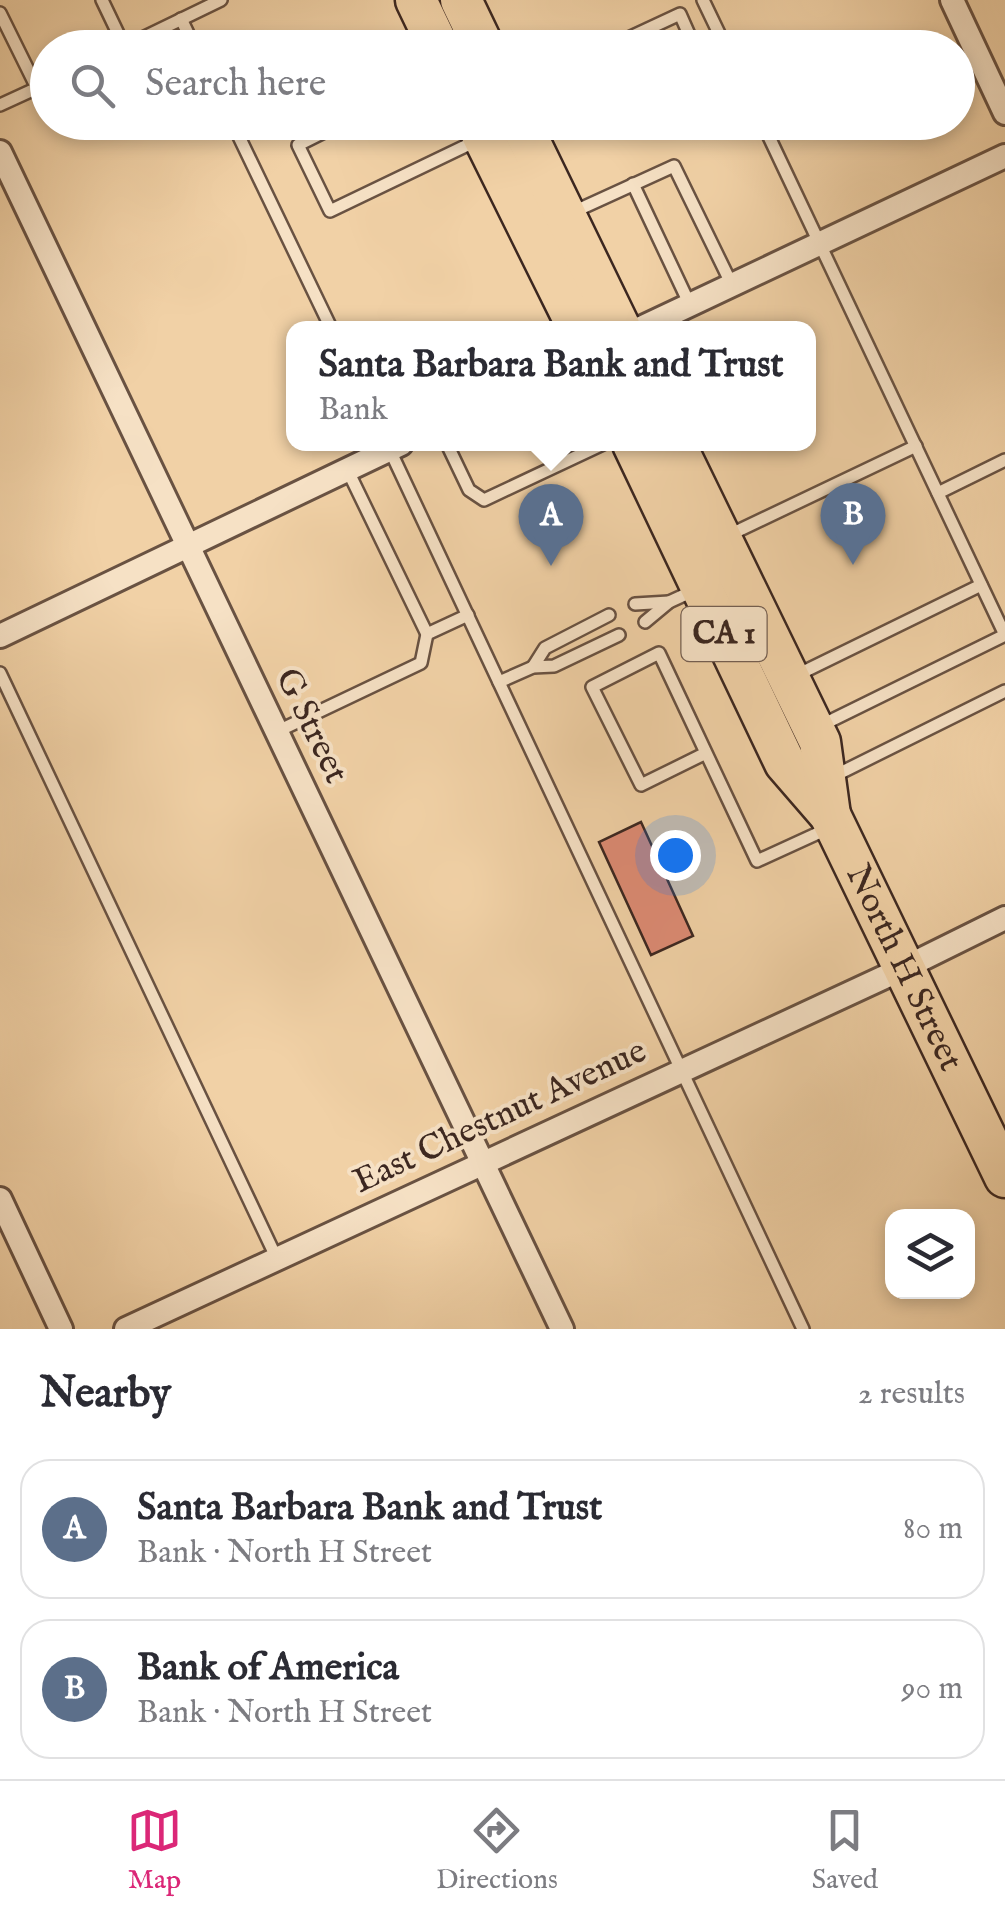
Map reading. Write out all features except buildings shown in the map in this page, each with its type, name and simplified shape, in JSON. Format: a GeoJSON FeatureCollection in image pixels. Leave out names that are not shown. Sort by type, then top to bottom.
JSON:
{"type":"FeatureCollection","features":[{"type":"Feature","properties":{"kind":"highway"},"geometry":{"type":"LineString","coordinates":[[416,0],[430,30]]}},
{"type":"Feature","properties":{"kind":"highway"},"geometry":{"type":"LineString","coordinates":[[469,3],[478,30]]}},
{"type":"Feature","properties":{"kind":"highway"},"geometry":{"type":"LineString","coordinates":[[485,140],[575,321]]}},
{"type":"Feature","properties":{"kind":"highway"},"geometry":{"type":"LineString","coordinates":[[537,140],[565,215],[617,321]]}},
{"type":"Feature","properties":{"kind":"highway","name":"North H Street"},"geometry":{"type":"LineString","coordinates":[[636,451],[685,595],[785,763],[830,806]]}},
{"type":"Feature","properties":{"kind":"highway","name":"North H Street"},"geometry":{"type":"LineString","coordinates":[[678,451],[820,742],[830,806],[1005,1177]]}},
{"type":"Feature","properties":{"kind":"street"},"geometry":{"type":"LineString","coordinates":[[952,0],[966,30]]}},
{"type":"Feature","properties":{"kind":"street"},"geometry":{"type":"LineString","coordinates":[[975,49],[1005,113]]}},
{"type":"Feature","properties":{"kind":"street","name":"G Street"},"geometry":{"type":"LineString","coordinates":[[0,152],[562,1329]]}},
{"type":"Feature","properties":{"kind":"street"},"geometry":{"type":"LineString","coordinates":[[656,321],[1005,156]]}},
{"type":"Feature","properties":{"kind":"street"},"geometry":{"type":"LineString","coordinates":[[0,636],[382,451]]}},
{"type":"Feature","properties":{"kind":"street","name":"East Chestnut Avenue"},"geometry":{"type":"LineString","coordinates":[[126,1329],[1005,918]]}},
{"type":"Feature","properties":{"kind":"street"},"geometry":{"type":"LineString","coordinates":[[0,1200],[61,1329]]}},
{"type":"Feature","properties":{"kind":"lane"},"geometry":{"type":"LineString","coordinates":[[102,0],[115,30]]}},
{"type":"Feature","properties":{"kind":"lane"},"geometry":{"type":"LineString","coordinates":[[159,30],[221,0]]}},
{"type":"Feature","properties":{"kind":"lane"},"geometry":{"type":"LineString","coordinates":[[703,0],[717,30]]}},
{"type":"Feature","properties":{"kind":"lane"},"geometry":{"type":"LineString","coordinates":[[0,13],[30,65]]}},
{"type":"Feature","properties":{"kind":"lane"},"geometry":{"type":"LineString","coordinates":[[646,30],[680,14],[687,30]]}},
{"type":"Feature","properties":{"kind":"lane"},"geometry":{"type":"LineString","coordinates":[[182,19],[187,30]]}},
{"type":"Feature","properties":{"kind":"lane"},"geometry":{"type":"LineString","coordinates":[[0,105],[30,91]]}},
{"type":"Feature","properties":{"kind":"lane"},"geometry":{"type":"LineString","coordinates":[[241,140],[328,321]]}},
{"type":"Feature","properties":{"kind":"lane"},"geometry":{"type":"LineString","coordinates":[[308,140],[298,145],[330,211],[461,140]]}},
{"type":"Feature","properties":{"kind":"lane"},"geometry":{"type":"LineString","coordinates":[[771,140],[1005,635],[813,730]]}},
{"type":"Feature","properties":{"kind":"lane"},"geometry":{"type":"LineString","coordinates":[[565,215],[674,166],[732,286]]}},
{"type":"Feature","properties":{"kind":"lane"},"geometry":{"type":"LineString","coordinates":[[633,184],[690,305]]}},
{"type":"Feature","properties":{"kind":"lane"},"geometry":{"type":"LineString","coordinates":[[721,539],[916,446]]}},
{"type":"Feature","properties":{"kind":"lane"},"geometry":{"type":"LineString","coordinates":[[396,451],[499,682],[803,1329]]}},
{"type":"Feature","properties":{"kind":"lane"},"geometry":{"type":"LineString","coordinates":[[450,451],[469,490],[484,500],[588,451]]}},
{"type":"Feature","properties":{"kind":"lane"},"geometry":{"type":"LineString","coordinates":[[938,493],[1005,460]]}},
{"type":"Feature","properties":{"kind":"lane"},"geometry":{"type":"LineString","coordinates":[[276,732],[422,663],[427,634],[348,469]]}},
{"type":"Feature","properties":{"kind":"lane"},"geometry":{"type":"LineString","coordinates":[[789,679],[982,585]]}},
{"type":"Feature","properties":{"kind":"lane"},"geometry":{"type":"LineString","coordinates":[[635,604],[685,595]]}},
{"type":"Feature","properties":{"kind":"lane"},"geometry":{"type":"LineString","coordinates":[[646,622],[685,595]]}},
{"type":"Feature","properties":{"kind":"lane"},"geometry":{"type":"LineString","coordinates":[[427,634],[468,615]]}},
{"type":"Feature","properties":{"kind":"lane"},"geometry":{"type":"LineString","coordinates":[[532,667],[545,648],[609,616]]}},
{"type":"Feature","properties":{"kind":"lane"},"geometry":{"type":"LineString","coordinates":[[499,682],[532,667],[554,666],[618,635]]}},
{"type":"Feature","properties":{"kind":"lane"},"geometry":{"type":"LineString","coordinates":[[706,753],[641,786],[592,686],[659,654],[706,753],[757,861],[830,806],[1005,691]]}},
{"type":"Feature","properties":{"kind":"lane"},"geometry":{"type":"LineString","coordinates":[[0,673],[277,1259]]}},
{"type":"Feature","properties":{"kind":"place","name":"Bank of America"},"geometry":{"type":"Point","coordinates":[853,565]}},
{"type":"Feature","properties":{"kind":"place","name":"Santa Barbara Bank and Trust"},"geometry":{"type":"Point","coordinates":[551,566]}}]}
